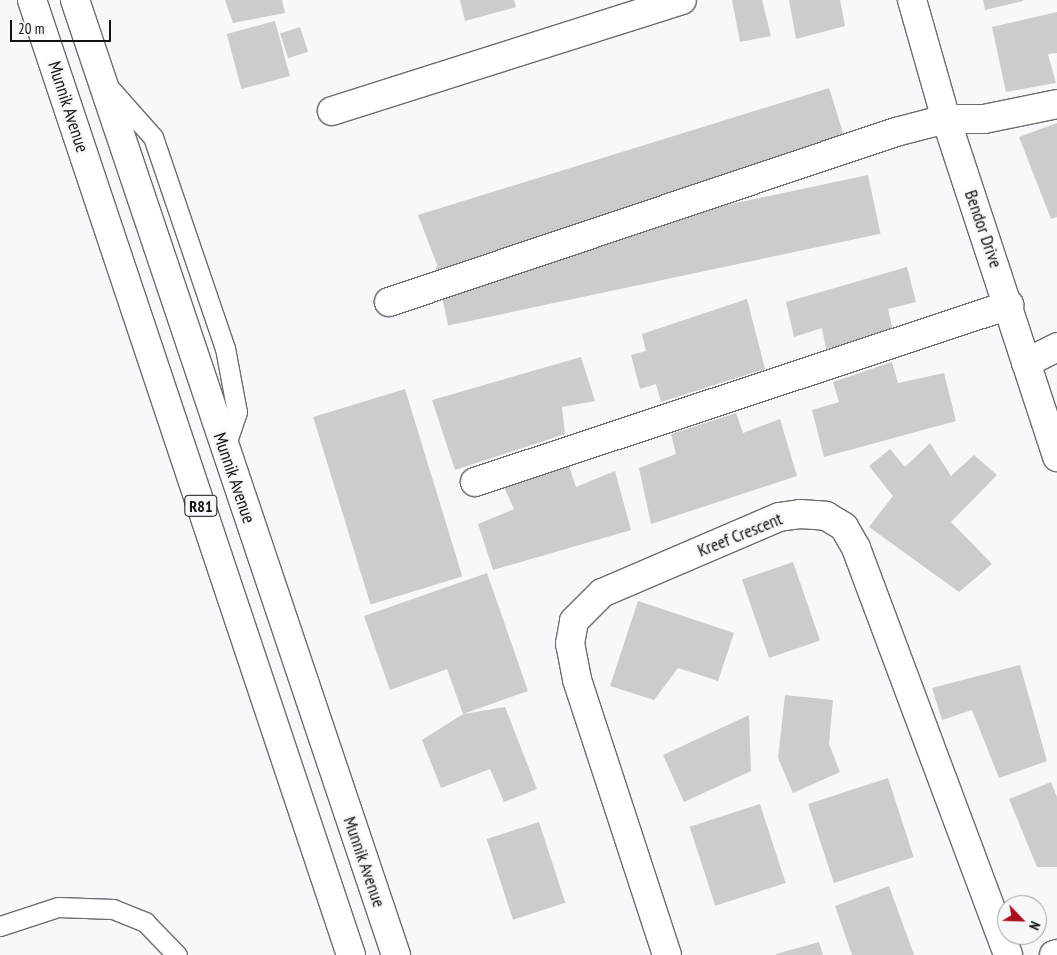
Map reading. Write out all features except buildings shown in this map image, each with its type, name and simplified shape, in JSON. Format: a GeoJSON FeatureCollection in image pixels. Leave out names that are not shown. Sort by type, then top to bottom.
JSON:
{"type":"FeatureCollection","features":[{"type":"Feature","properties":{"kind":"street","name":"Munnik Avenue"},"geometry":{"type":"LineString","coordinates":[[32,0],[350,955]]}},
{"type":"Feature","properties":{"kind":"street","name":"Munnik Avenue"},"geometry":{"type":"LineString","coordinates":[[75,0],[224,449],[396,955]]}},
{"type":"Feature","properties":{"kind":"street"},"geometry":{"type":"LineString","coordinates":[[332,111],[682,0]]}},
{"type":"Feature","properties":{"kind":"street","name":"Bendor Drive"},"geometry":{"type":"LineString","coordinates":[[912,0],[946,118],[1009,305],[1057,457]]}},
{"type":"Feature","properties":{"kind":"street"},"geometry":{"type":"LineString","coordinates":[[389,302],[896,132],[946,118],[984,120],[1057,104]]}},
{"type":"Feature","properties":{"kind":"street"},"geometry":{"type":"LineString","coordinates":[[475,482],[1009,305]]}},
{"type":"Feature","properties":{"kind":"street"},"geometry":{"type":"LineString","coordinates":[[1026,363],[1057,347]]}},
{"type":"Feature","properties":{"kind":"street","name":"Kreef Crescent"},"geometry":{"type":"LineString","coordinates":[[666,955],[577,679],[570,644],[574,621],[602,593],[779,517],[800,514],[826,516],[844,528],[856,548],[1008,955]]}},
{"type":"Feature","properties":{"kind":"lane"},"geometry":{"type":"LineString","coordinates":[[0,926],[58,907],[113,908],[144,922],[177,955]]}}]}
